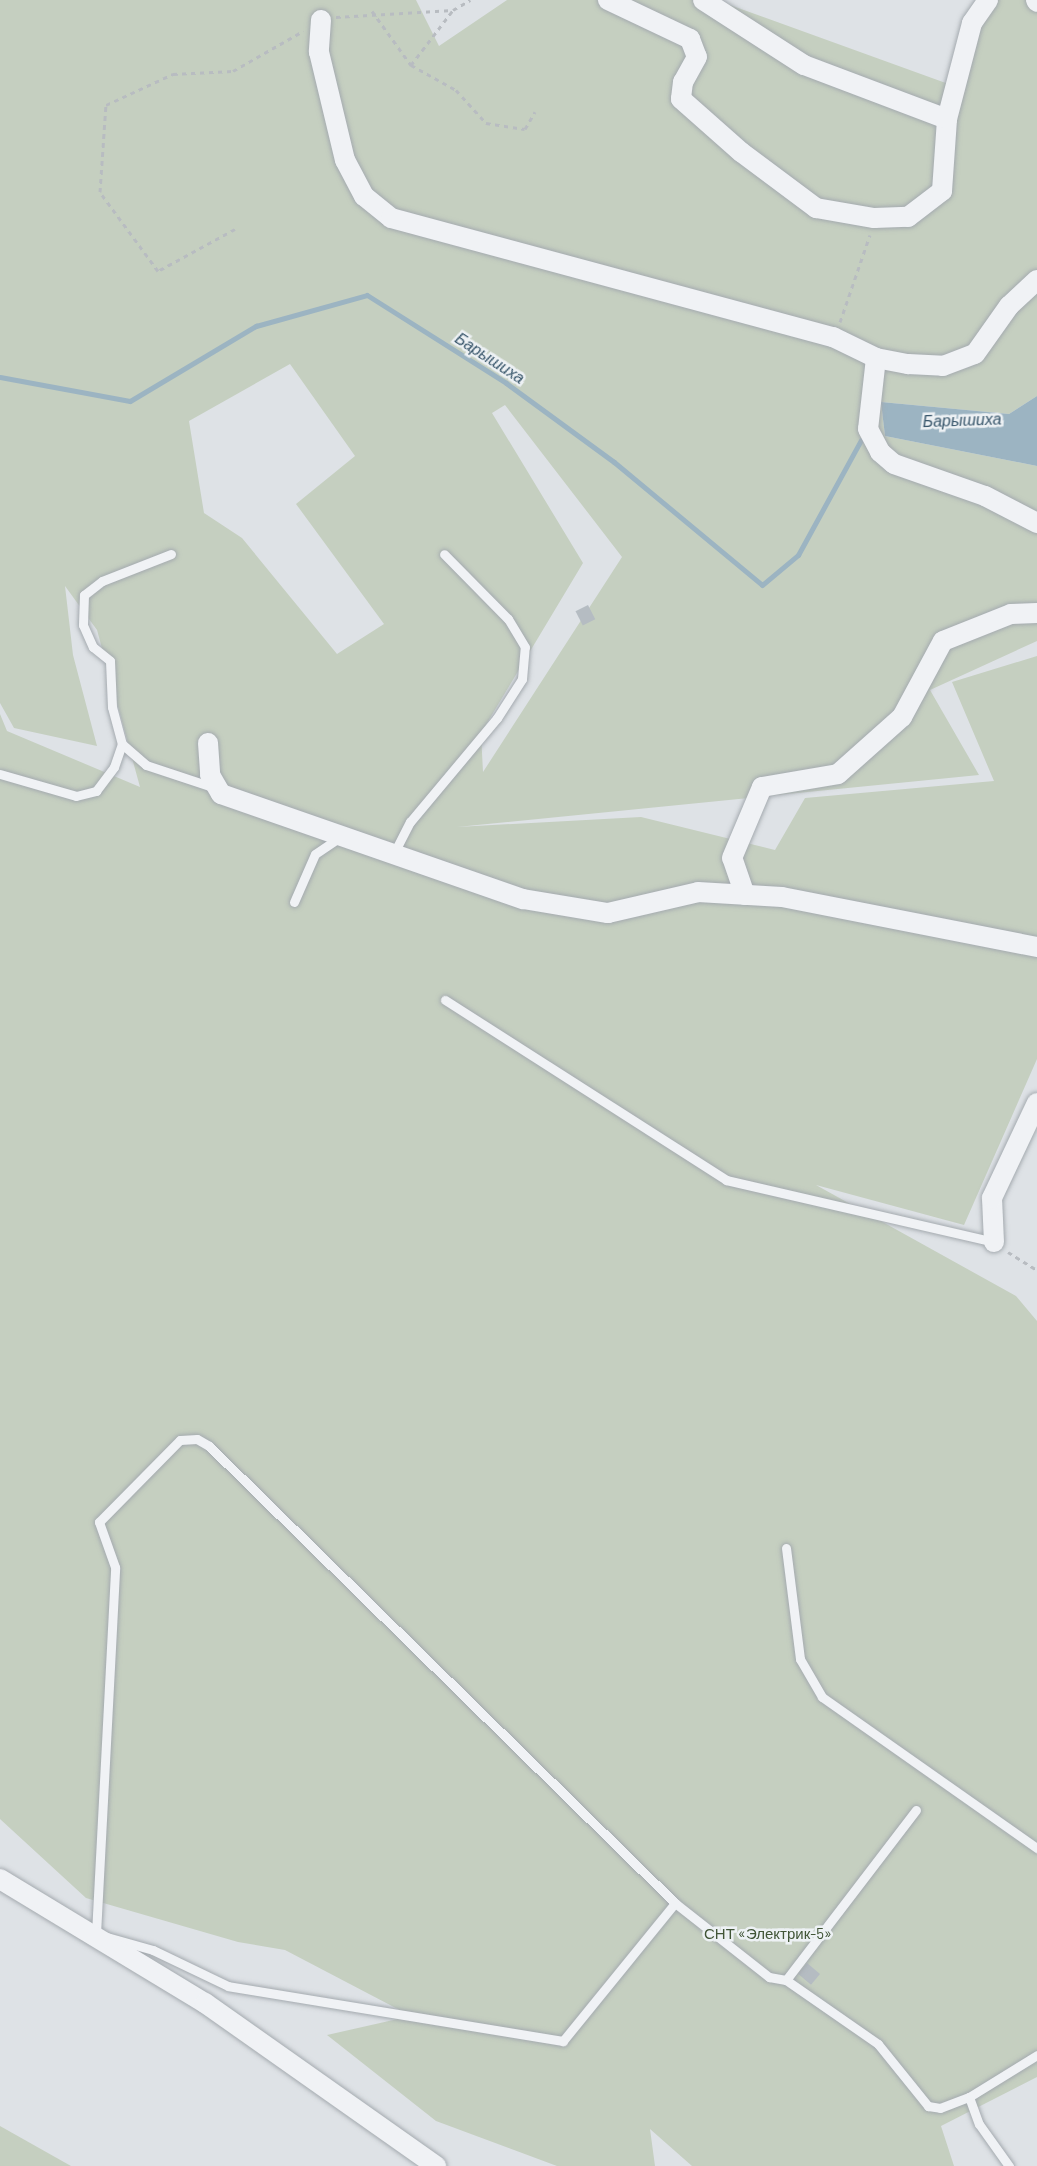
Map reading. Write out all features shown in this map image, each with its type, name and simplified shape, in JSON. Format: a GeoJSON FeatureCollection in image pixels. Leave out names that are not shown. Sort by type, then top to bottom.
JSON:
{"type":"FeatureCollection","features":[{"type":"Feature","properties":{"kind":"street"},"geometry":{"type":"LineString","coordinates":[[608,0],[690,39],[697,57],[683,82],[681,99],[741,152],[816,208],[874,218],[908,217],[942,191],[947,119],[972,23],[988,0]]}},
{"type":"Feature","properties":{"kind":"street"},"geometry":{"type":"LineString","coordinates":[[703,0],[804,65],[947,119]]}},
{"type":"Feature","properties":{"kind":"street"},"geometry":{"type":"LineString","coordinates":[[321,20],[319,52],[345,160],[380,213],[833,337],[876,358],[943,366],[962,361],[975,354],[1009,306],[1037,280]]}},
{"type":"Feature","properties":{"kind":"street"},"geometry":{"type":"LineString","coordinates":[[876,358],[868,429],[880,452],[894,464],[966,488],[1037,523]]}},
{"type":"Feature","properties":{"kind":"street"},"geometry":{"type":"LineString","coordinates":[[745,895],[732,858],[762,787],[838,774],[902,717],[943,641],[1011,614],[1037,613]]}},
{"type":"Feature","properties":{"kind":"street"},"geometry":{"type":"LineString","coordinates":[[208,743],[210,775],[221,794],[344,837],[395,851],[494,892],[608,913],[698,892],[745,895],[1037,946]]}},
{"type":"Feature","properties":{"kind":"street"},"geometry":{"type":"LineString","coordinates":[[994,1242],[992,1198],[1037,1103]]}},
{"type":"Feature","properties":{"kind":"street"},"geometry":{"type":"LineString","coordinates":[[0,1879],[96,1934],[205,2003],[436,2166]]}},
{"type":"Feature","properties":{"kind":"lane"},"geometry":{"type":"LineString","coordinates":[[171,554],[102,581],[84,596],[83,625],[93,647],[110,662],[112,707],[122,744],[146,765],[202,780],[221,794]]}},
{"type":"Feature","properties":{"kind":"lane"},"geometry":{"type":"LineString","coordinates":[[395,851],[410,822],[497,718],[522,679],[525,648],[508,619],[444,554]]}},
{"type":"Feature","properties":{"kind":"lane"},"geometry":{"type":"LineString","coordinates":[[0,774],[76,796],[96,791],[114,767],[122,744]]}},
{"type":"Feature","properties":{"kind":"lane"},"geometry":{"type":"LineString","coordinates":[[294,902],[315,854],[344,837]]}},
{"type":"Feature","properties":{"kind":"lane"},"geometry":{"type":"LineString","coordinates":[[445,1000],[726,1180],[994,1242]]}},
{"type":"Feature","properties":{"kind":"lane"},"geometry":{"type":"LineString","coordinates":[[675,1903],[563,2041],[228,1986],[153,1950],[96,1934],[115,1567],[99,1522],[180,1440],[189,1438],[209,1446],[675,1903],[769,1977],[786,1980],[878,2044],[928,2106],[940,2108],[969,2097],[1037,2055]]}},
{"type":"Feature","properties":{"kind":"lane"},"geometry":{"type":"LineString","coordinates":[[786,1548],[800,1659],[822,1697],[1037,1848]]}},
{"type":"Feature","properties":{"kind":"lane"},"geometry":{"type":"LineString","coordinates":[[786,1980],[916,1810]]}},
{"type":"Feature","properties":{"kind":"lane"},"geometry":{"type":"LineString","coordinates":[[969,2097],[979,2124],[1009,2166]]}},
{"type":"Feature","properties":{"kind":"path"},"geometry":{"type":"LineString","coordinates":[[411,66],[453,10],[470,0]]}},
{"type":"Feature","properties":{"kind":"path"},"geometry":{"type":"LineString","coordinates":[[236,229],[158,271],[100,192],[106,105],[173,74],[233,70],[321,20],[372,11],[453,10]]}},
{"type":"Feature","properties":{"kind":"path"},"geometry":{"type":"LineString","coordinates":[[372,11],[411,66],[456,90],[486,123],[525,129],[535,112]]}},
{"type":"Feature","properties":{"kind":"path"},"geometry":{"type":"LineString","coordinates":[[833,337],[852,299],[874,218]]}},
{"type":"Feature","properties":{"kind":"path"},"geometry":{"type":"LineString","coordinates":[[994,1242],[1037,1270]]}},
{"type":"Feature","properties":{"kind":"green space","name":"СНТ «Электрик-5»"},"geometry":{"type":"Polygon","coordinates":[[[0,0],[416,0],[439,46],[507,0],[716,0],[954,86],[992,0],[1037,0],[1037,396],[1009,414],[881,402],[885,436],[1037,466],[1037,641],[930,690],[979,775],[457,827],[641,817],[775,850],[805,798],[994,781],[952,682],[1037,656],[1037,1059],[964,1225],[816,1185],[1016,1296],[1037,1321],[1037,2077],[941,2126],[954,2166],[692,2166],[650,2129],[655,2166],[557,2166],[436,2121],[327,2035],[411,2016],[285,1950],[238,1942],[86,1898],[0,1819],[0,714],[7,731],[140,787],[97,630],[65,586],[73,655],[97,746],[14,728],[0,703],[0,0]],[[290,364],[189,421],[204,513],[242,538],[337,654],[384,624],[296,504],[355,456],[290,364]],[[505,405],[492,413],[583,563],[481,733],[483,772],[622,557],[505,405]]]}},
{"type":"Feature","properties":{"kind":"green space"},"geometry":{"type":"Polygon","coordinates":[[[0,2126],[71,2166],[0,2166],[0,2126]]]}},
{"type":"Feature","properties":{"kind":"water"},"geometry":{"type":"Polygon","coordinates":[[[1037,396],[1037,466],[885,436],[881,402],[1009,414],[1037,396]]]}},
{"type":"Feature","properties":{"kind":"building"},"geometry":{"type":"Polygon","coordinates":[[[588,605],[595,619],[583,626],[576,611],[588,605]]]}},
{"type":"Feature","properties":{"kind":"building"},"geometry":{"type":"Polygon","coordinates":[[[807,1963],[820,1974],[811,1985],[798,1974],[807,1963]]]}},
{"type":"Feature","properties":{"kind":"waterway","name":"Барышиха"},"geometry":{"type":"LineString","coordinates":[[0,377],[130,401],[256,326],[367,295],[506,383],[614,462],[762,585],[798,555],[861,440]]}}]}
